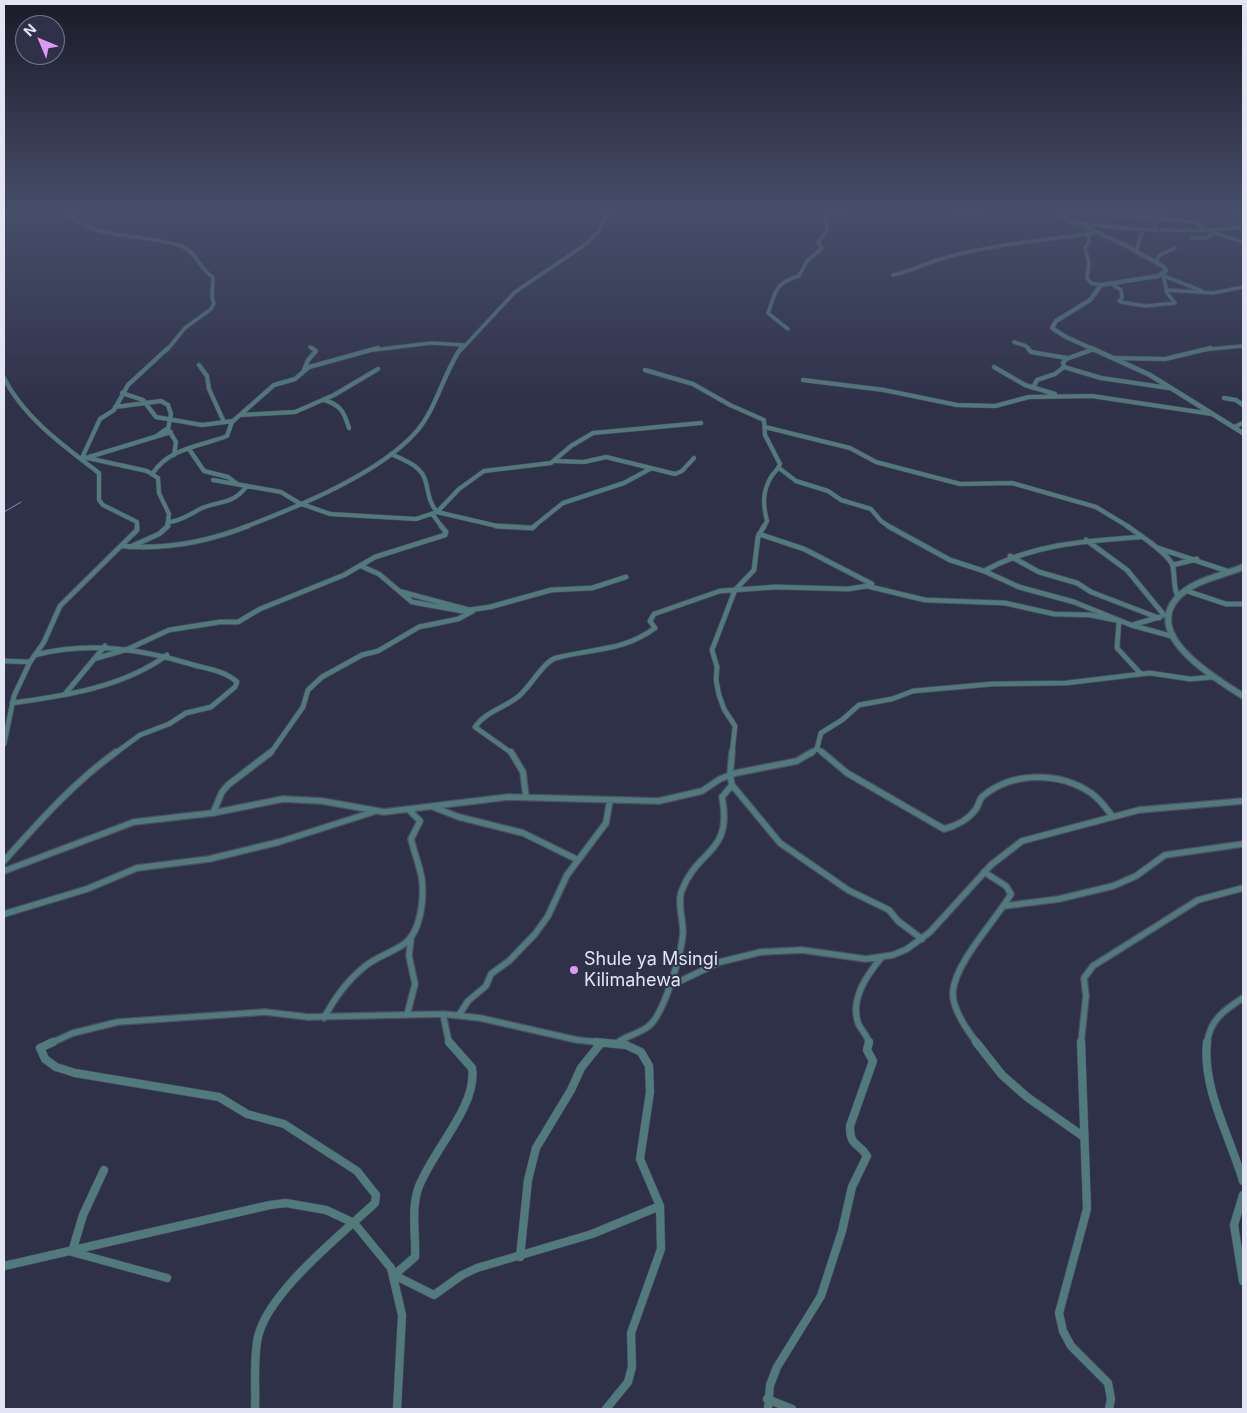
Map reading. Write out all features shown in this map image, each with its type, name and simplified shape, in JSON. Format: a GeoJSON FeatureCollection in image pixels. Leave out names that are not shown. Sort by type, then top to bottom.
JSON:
{"type":"FeatureCollection","features":[{"type":"Feature","properties":{"kind":"street"},"geometry":{"type":"LineString","coordinates":[[82,457],[100,419],[115,407],[128,385],[163,355],[185,328],[211,309],[214,303],[212,298],[213,277]]}},
{"type":"Feature","properties":{"kind":"street"},"geometry":{"type":"LineString","coordinates":[[123,546],[182,546],[204,541],[262,520],[348,480],[391,454],[410,438],[425,420],[453,361],[464,345],[522,286],[537,277]]}},
{"type":"Feature","properties":{"kind":"street"},"geometry":{"type":"LineString","coordinates":[[788,329],[769,316],[768,313],[776,288],[782,281],[796,277]]}},
{"type":"Feature","properties":{"kind":"street"},"geometry":{"type":"LineString","coordinates":[[1087,277],[1091,283],[1101,285],[1150,277]]}},
{"type":"Feature","properties":{"kind":"street"},"geometry":{"type":"LineString","coordinates":[[1110,283],[1121,290],[1122,298],[1120,301],[1139,305],[1175,303],[1167,293],[1164,277]]}},
{"type":"Feature","properties":{"kind":"street"},"geometry":{"type":"LineString","coordinates":[[1168,277],[1207,293]]}},
{"type":"Feature","properties":{"kind":"street"},"geometry":{"type":"LineString","coordinates":[[1101,285],[1090,300],[1056,321],[1052,328],[1062,335],[1115,358],[1243,433]]}},
{"type":"Feature","properties":{"kind":"street"},"geometry":{"type":"LineString","coordinates":[[1167,290],[1207,293],[1243,287]]}},
{"type":"Feature","properties":{"kind":"street"},"geometry":{"type":"LineString","coordinates":[[1014,342],[1026,346],[1031,352],[1067,358],[1094,349]]}},
{"type":"Feature","properties":{"kind":"street"},"geometry":{"type":"LineString","coordinates":[[153,473],[157,465],[174,455],[227,436],[233,421],[250,404],[274,385],[295,379],[304,370],[328,361],[384,347],[431,343],[464,345]]}},
{"type":"Feature","properties":{"kind":"street"},"geometry":{"type":"LineString","coordinates":[[1115,358],[1165,359],[1204,349],[1243,346]]}},
{"type":"Feature","properties":{"kind":"street"},"geometry":{"type":"LineString","coordinates":[[304,370],[305,364],[316,351],[310,347]]}},
{"type":"Feature","properties":{"kind":"street"},"geometry":{"type":"LineString","coordinates":[[1064,367],[1063,363],[1067,358]]}},
{"type":"Feature","properties":{"kind":"street"},"geometry":{"type":"LineString","coordinates":[[199,365],[207,376],[209,389],[221,412],[223,421],[230,427]]}},
{"type":"Feature","properties":{"kind":"street"},"geometry":{"type":"LineString","coordinates":[[994,367],[1033,388],[1062,396]]}},
{"type":"Feature","properties":{"kind":"street"},"geometry":{"type":"LineString","coordinates":[[1064,367],[1101,378],[1169,388]]}},
{"type":"Feature","properties":{"kind":"street"},"geometry":{"type":"LineString","coordinates":[[1033,388],[1036,386],[1037,380],[1055,374],[1064,367]]}},
{"type":"Feature","properties":{"kind":"street"},"geometry":{"type":"LineString","coordinates":[[240,415],[258,415],[270,412],[287,414],[324,400],[378,369]]}},
{"type":"Feature","properties":{"kind":"street"},"geometry":{"type":"LineString","coordinates":[[645,370],[693,384],[735,408],[764,420],[765,435],[780,468],[796,481],[828,490],[841,500],[871,509],[881,521],[939,554],[1019,587],[1074,602],[1131,626],[1171,636]]}},
{"type":"Feature","properties":{"kind":"street"},"geometry":{"type":"LineString","coordinates":[[4,378],[10,392],[48,433],[82,457],[99,472],[99,500],[103,506],[137,522],[135,534],[66,598],[60,606],[44,642],[30,662],[12,703],[4,744]]}},
{"type":"Feature","properties":{"kind":"street"},"geometry":{"type":"LineString","coordinates":[[803,380],[884,390],[961,405],[1002,405],[1029,397],[1100,397],[1212,414]]}},
{"type":"Feature","properties":{"kind":"street"},"geometry":{"type":"LineString","coordinates":[[122,393],[136,396],[155,411],[155,417],[202,425],[233,421]]}},
{"type":"Feature","properties":{"kind":"street"},"geometry":{"type":"LineString","coordinates":[[1224,398],[1236,400],[1243,405]]}},
{"type":"Feature","properties":{"kind":"street"},"geometry":{"type":"LineString","coordinates":[[324,400],[336,403],[345,411],[349,428]]}},
{"type":"Feature","properties":{"kind":"street"},"geometry":{"type":"LineString","coordinates":[[115,407],[165,402],[170,409],[168,428],[155,438]]}},
{"type":"Feature","properties":{"kind":"street"},"geometry":{"type":"LineString","coordinates":[[1234,427],[1243,422]]}},
{"type":"Feature","properties":{"kind":"street"},"geometry":{"type":"LineString","coordinates":[[555,461],[571,446],[592,433],[701,423]]}},
{"type":"Feature","properties":{"kind":"street"},"geometry":{"type":"LineString","coordinates":[[765,427],[850,448],[876,462],[913,470],[960,484],[1012,483],[1091,505],[1122,522],[1166,556],[1173,565],[1174,589],[1178,597]]}},
{"type":"Feature","properties":{"kind":"street"},"geometry":{"type":"LineString","coordinates":[[168,428],[176,446],[174,455]]}},
{"type":"Feature","properties":{"kind":"street"},"geometry":{"type":"LineString","coordinates":[[88,458],[106,450],[155,438],[171,432]]}},
{"type":"Feature","properties":{"kind":"street"},"geometry":{"type":"LineString","coordinates":[[188,449],[204,471],[228,477],[237,484]]}},
{"type":"Feature","properties":{"kind":"street"},"geometry":{"type":"LineString","coordinates":[[94,659],[128,649],[169,630],[226,621],[238,622],[260,610],[334,580],[382,554],[445,535],[446,532],[427,498],[426,481],[423,474],[391,454]]}},
{"type":"Feature","properties":{"kind":"street"},"geometry":{"type":"LineString","coordinates":[[82,457],[153,473],[158,478],[158,490],[169,514],[170,522],[166,530],[129,547]]}},
{"type":"Feature","properties":{"kind":"street"},"geometry":{"type":"LineString","coordinates":[[435,513],[459,489],[484,471],[555,461],[584,462],[606,457],[650,469],[679,474],[694,458]]}},
{"type":"Feature","properties":{"kind":"street"},"geometry":{"type":"LineString","coordinates":[[780,468],[770,477],[762,502],[763,512],[767,521],[760,534],[754,570],[735,590],[712,650],[718,667],[716,680],[719,695],[724,709],[735,726],[730,775],[732,785],[780,843],[848,890],[889,910],[898,921],[922,939]]}},
{"type":"Feature","properties":{"kind":"street"},"geometry":{"type":"LineString","coordinates":[[213,480],[288,495],[298,503],[341,516],[408,520],[435,513],[498,526],[532,528],[563,502],[624,483],[650,469]]}},
{"type":"Feature","properties":{"kind":"street"},"geometry":{"type":"LineString","coordinates":[[170,522],[185,519],[198,511],[230,501],[238,497],[247,486]]}},
{"type":"Feature","properties":{"kind":"street"},"geometry":{"type":"LineString","coordinates":[[760,534],[804,549],[880,587],[925,600],[1005,603],[1054,614],[1090,614],[1117,620]]}},
{"type":"Feature","properties":{"kind":"street"},"geometry":{"type":"LineString","coordinates":[[984,571],[1010,556],[1066,542],[1140,537]]}},
{"type":"Feature","properties":{"kind":"street"},"geometry":{"type":"LineString","coordinates":[[1086,540],[1127,570],[1167,614],[1171,636],[1180,648],[1215,677],[1243,696]]}},
{"type":"Feature","properties":{"kind":"street"},"geometry":{"type":"LineString","coordinates":[[1151,545],[1198,559],[1231,573]]}},
{"type":"Feature","properties":{"kind":"street"},"geometry":{"type":"LineString","coordinates":[[1010,556],[1039,572],[1077,583],[1091,592],[1158,618]]}},
{"type":"Feature","properties":{"kind":"street"},"geometry":{"type":"LineString","coordinates":[[1173,565],[1198,559]]}},
{"type":"Feature","properties":{"kind":"street"},"geometry":{"type":"LineString","coordinates":[[361,566],[379,574],[412,602],[430,607],[472,610],[551,590],[566,591],[592,588],[626,577]]}},
{"type":"Feature","properties":{"kind":"street"},"geometry":{"type":"LineString","coordinates":[[1131,626],[1167,614],[1178,597],[1187,591],[1208,580],[1243,567]]}},
{"type":"Feature","properties":{"kind":"street"},"geometry":{"type":"LineString","coordinates":[[526,797],[526,779],[518,760],[505,745],[475,727],[477,723],[491,712],[513,701],[554,658],[596,652],[642,639],[655,628],[650,621],[654,614],[682,606],[711,593],[776,586],[880,587]]}},
{"type":"Feature","properties":{"kind":"street"},"geometry":{"type":"LineString","coordinates":[[1187,591],[1226,604],[1243,604]]}},
{"type":"Feature","properties":{"kind":"street"},"geometry":{"type":"LineString","coordinates":[[402,592],[472,610]]}},
{"type":"Feature","properties":{"kind":"street"},"geometry":{"type":"LineString","coordinates":[[213,812],[222,792],[228,785],[273,751],[303,707],[308,690],[322,678],[362,655],[375,653],[419,627],[458,619],[466,616],[472,610]]}},
{"type":"Feature","properties":{"kind":"street"},"geometry":{"type":"LineString","coordinates":[[1117,620],[1117,648],[1141,674]]}},
{"type":"Feature","properties":{"kind":"street"},"geometry":{"type":"LineString","coordinates":[[4,861],[57,802],[91,770],[140,734],[168,724],[186,713],[211,707],[235,687],[237,682],[218,672],[167,655],[128,649],[105,646],[72,646],[35,655]]}},
{"type":"Feature","properties":{"kind":"street"},"geometry":{"type":"LineString","coordinates":[[64,694],[105,646]]}},
{"type":"Feature","properties":{"kind":"street"},"geometry":{"type":"LineString","coordinates":[[12,703],[64,694],[151,668],[167,655]]}},
{"type":"Feature","properties":{"kind":"street"},"geometry":{"type":"LineString","coordinates":[[4,661],[30,662]]}},
{"type":"Feature","properties":{"kind":"street"},"geometry":{"type":"LineString","coordinates":[[4,871],[119,826],[283,799],[322,801],[376,811],[409,810],[526,797],[647,801],[670,798],[702,791],[730,775],[797,761],[808,756],[817,748],[821,733],[842,720],[859,705],[892,699],[913,691],[992,684],[1066,683],[1102,677],[1141,674],[1190,679],[1215,677]]}},
{"type":"Feature","properties":{"kind":"street"},"geometry":{"type":"LineString","coordinates":[[817,748],[847,773],[944,829],[954,826],[974,812],[981,797],[992,790],[1016,780],[1029,778],[1058,781],[1084,790],[1102,802],[1112,816]]}},
{"type":"Feature","properties":{"kind":"street"},"geometry":{"type":"LineString","coordinates":[[616,1043],[623,1038],[642,1031],[652,1023],[670,986],[682,941],[681,891],[700,861],[714,849],[723,832],[726,818],[722,797],[732,785]]}},
{"type":"Feature","properties":{"kind":"street"},"geometry":{"type":"LineString","coordinates":[[459,1015],[468,1001],[486,986],[491,974],[509,961],[535,934],[548,916],[567,875],[606,823],[610,800]]}},
{"type":"Feature","properties":{"kind":"street"},"geometry":{"type":"LineString","coordinates":[[670,986],[720,962],[761,952],[802,950],[847,958],[881,958],[907,949],[922,939],[967,894],[984,872],[999,857],[1022,841],[1112,816],[1162,806],[1243,801]]}},
{"type":"Feature","properties":{"kind":"street"},"geometry":{"type":"LineString","coordinates":[[432,806],[461,818],[504,827],[542,839],[578,860]]}},
{"type":"Feature","properties":{"kind":"street"},"geometry":{"type":"LineString","coordinates":[[407,1015],[415,987],[408,954],[411,935],[422,900],[418,861],[411,839],[420,821],[409,810]]}},
{"type":"Feature","properties":{"kind":"street"},"geometry":{"type":"LineString","coordinates":[[4,914],[87,889],[137,868],[208,860],[279,842],[376,811]]}},
{"type":"Feature","properties":{"kind":"street"},"geometry":{"type":"LineString","coordinates":[[1004,906],[1059,899],[1113,886],[1136,876],[1165,856],[1243,844]]}},
{"type":"Feature","properties":{"kind":"street"},"geometry":{"type":"LineString","coordinates":[[984,872],[1010,890],[1010,898],[970,953],[956,981],[953,990],[958,1013],[973,1040],[1002,1075],[1027,1097],[1084,1137]]}},
{"type":"Feature","properties":{"kind":"street"},"geometry":{"type":"LineString","coordinates":[[1109,1409],[1112,1400],[1110,1388],[1103,1376],[1079,1356],[1068,1343],[1061,1329],[1059,1313],[1085,1221],[1087,1194],[1080,1053],[1087,972],[1093,966],[1198,900],[1243,888]]}},
{"type":"Feature","properties":{"kind":"street"},"geometry":{"type":"LineString","coordinates":[[324,1018],[337,994],[357,974],[383,954],[404,943],[411,935]]}},
{"type":"Feature","properties":{"kind":"street"},"geometry":{"type":"LineString","coordinates":[[768,1409],[767,1399],[777,1367],[821,1296],[842,1231],[852,1187],[867,1156],[850,1139],[851,1123],[873,1061],[867,1050],[869,1041],[859,1030],[857,999],[863,980],[881,958]]}},
{"type":"Feature","properties":{"kind":"street"},"geometry":{"type":"LineString","coordinates":[[1243,998],[1221,1012],[1213,1021],[1204,1045],[1209,1076],[1243,1182]]}},
{"type":"Feature","properties":{"kind":"street"},"geometry":{"type":"LineString","coordinates":[[255,1409],[258,1337],[264,1318],[296,1276],[375,1203],[376,1195],[370,1184],[345,1162],[315,1146],[285,1124],[249,1115],[240,1111],[233,1102],[184,1089],[92,1077],[53,1065],[44,1058],[40,1048],[73,1033],[118,1022],[265,1012],[324,1018],[459,1015],[577,1040],[626,1044],[641,1052],[649,1066],[649,1107],[640,1159],[660,1206],[661,1249],[654,1273],[634,1320],[632,1367],[628,1382],[618,1397],[606,1409]]}},
{"type":"Feature","properties":{"kind":"street"},"geometry":{"type":"LineString","coordinates":[[394,1275],[415,1257],[417,1238],[416,1194],[439,1149],[469,1098],[472,1087],[472,1068],[449,1046],[443,1014]]}},
{"type":"Feature","properties":{"kind":"street"},"geometry":{"type":"LineString","coordinates":[[520,1257],[528,1180],[536,1148],[571,1090],[581,1068],[601,1043]]}},
{"type":"Feature","properties":{"kind":"street"},"geometry":{"type":"LineString","coordinates":[[72,1252],[83,1215],[104,1170]]}},
{"type":"Feature","properties":{"kind":"street"},"geometry":{"type":"LineString","coordinates":[[1243,1195],[1234,1225],[1243,1280]]}},
{"type":"Feature","properties":{"kind":"street"},"geometry":{"type":"LineString","coordinates":[[4,1266],[72,1252],[206,1218],[286,1203],[326,1210],[354,1223],[394,1275],[434,1295],[462,1275],[592,1234],[660,1206]]}},
{"type":"Feature","properties":{"kind":"street"},"geometry":{"type":"LineString","coordinates":[[72,1252],[167,1278]]}},
{"type":"Feature","properties":{"kind":"street"},"geometry":{"type":"LineString","coordinates":[[394,1275],[402,1315],[397,1409]]}},
{"type":"Feature","properties":{"kind":"street"},"geometry":{"type":"LineString","coordinates":[[767,1399],[792,1409]]}},
{"type":"Feature","properties":{"kind":"waterway"},"geometry":{"type":"LineString","coordinates":[[4,512],[21,502]]}},
{"type":"Feature","properties":{"kind":"place","name":"Shule ya Msingi Kilimahewa"},"geometry":{"type":"Point","coordinates":[574,970]}}]}
